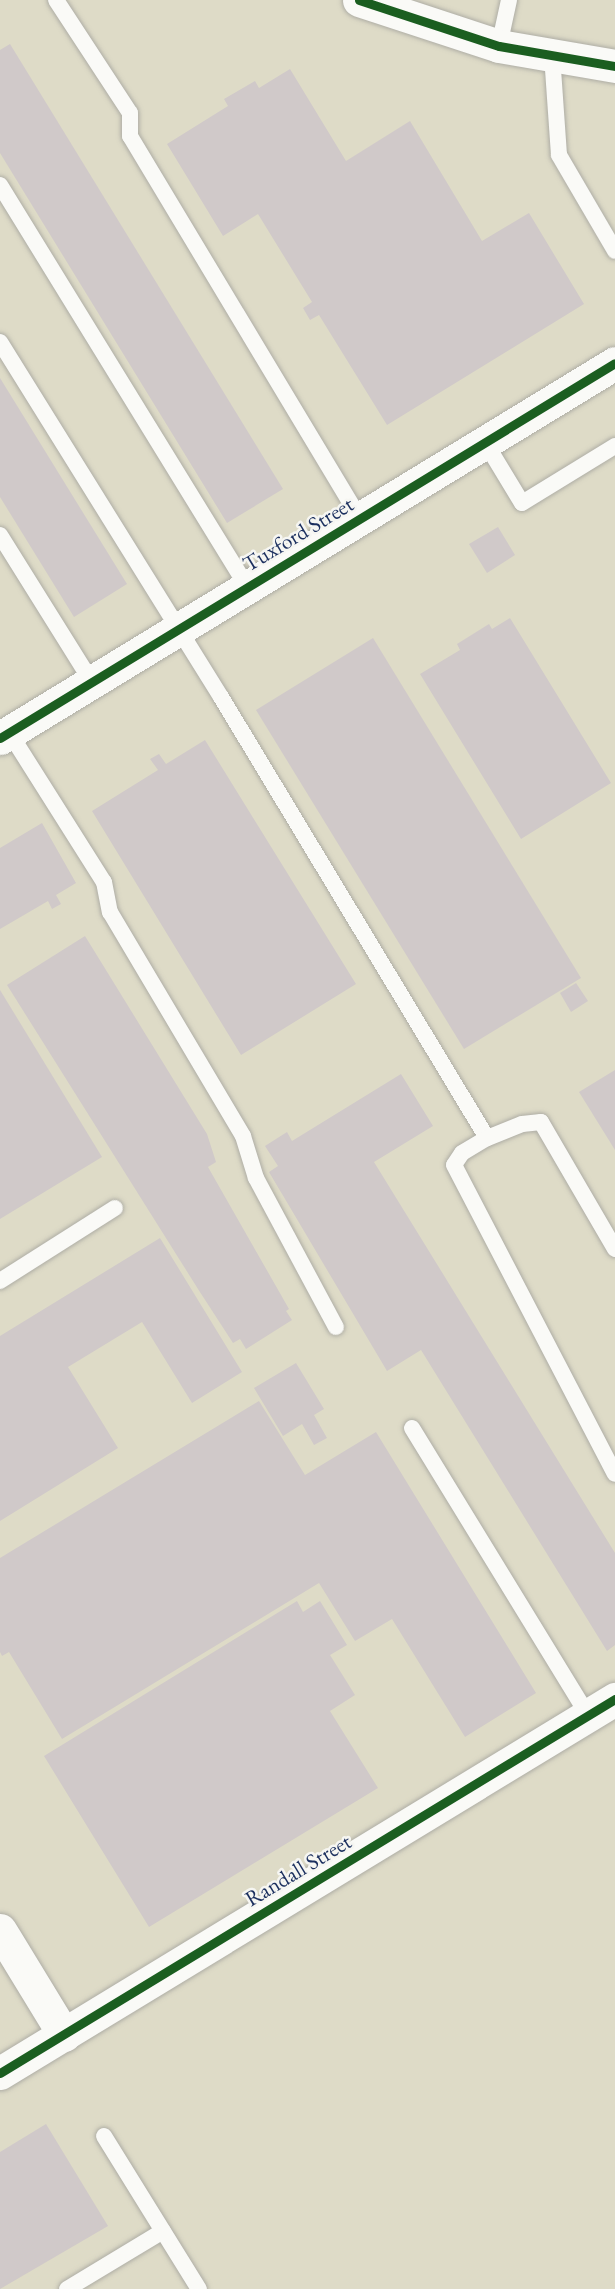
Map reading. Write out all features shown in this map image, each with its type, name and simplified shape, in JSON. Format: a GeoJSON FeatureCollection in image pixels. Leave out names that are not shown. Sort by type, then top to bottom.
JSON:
{"type":"FeatureCollection","features":[{"type":"Feature","properties":{"kind":"street"},"geometry":{"type":"LineString","coordinates":[[359,0],[499,46],[615,66]]}},
{"type":"Feature","properties":{"kind":"street","name":"Tuxford Street"},"geometry":{"type":"LineString","coordinates":[[5,735],[485,442],[612,372]]}},
{"type":"Feature","properties":{"kind":"street","name":"Randall Street"},"geometry":{"type":"LineString","coordinates":[[0,2073],[602,1707]]}},
{"type":"Feature","properties":{"kind":"street"},"geometry":{"type":"LineString","coordinates":[[0,1930],[64,2035]]}},
{"type":"Feature","properties":{"kind":"lane"},"geometry":{"type":"LineString","coordinates":[[56,0],[130,113],[130,136],[360,519]]}},
{"type":"Feature","properties":{"kind":"lane"},"geometry":{"type":"LineString","coordinates":[[499,46],[509,0]]}},
{"type":"Feature","properties":{"kind":"lane"},"geometry":{"type":"LineString","coordinates":[[552,55],[560,155],[615,251]]}},
{"type":"Feature","properties":{"kind":"lane"},"geometry":{"type":"LineString","coordinates":[[0,185],[247,587]]}},
{"type":"Feature","properties":{"kind":"lane"},"geometry":{"type":"LineString","coordinates":[[0,342],[179,629],[487,1138]]}},
{"type":"Feature","properties":{"kind":"lane"},"geometry":{"type":"LineString","coordinates":[[485,442],[522,503],[615,446]]}},
{"type":"Feature","properties":{"kind":"lane"},"geometry":{"type":"LineString","coordinates":[[0,535],[92,682]]}},
{"type":"Feature","properties":{"kind":"lane"},"geometry":{"type":"LineString","coordinates":[[5,735],[104,882],[110,912],[243,1136],[256,1178],[336,1327]]}},
{"type":"Feature","properties":{"kind":"lane"},"geometry":{"type":"LineString","coordinates":[[615,1249],[541,1122],[522,1124],[487,1138],[462,1153],[454,1166],[462,1186],[615,1474]]}},
{"type":"Feature","properties":{"kind":"lane"},"geometry":{"type":"LineString","coordinates":[[0,1281],[115,1208]]}},
{"type":"Feature","properties":{"kind":"lane"},"geometry":{"type":"LineString","coordinates":[[412,1428],[602,1707]]}},
{"type":"Feature","properties":{"kind":"lane"},"geometry":{"type":"LineString","coordinates":[[104,2136],[199,2289]]}},
{"type":"Feature","properties":{"kind":"lane"},"geometry":{"type":"LineString","coordinates":[[67,2289],[163,2231]]}},
{"type":"Feature","properties":{"kind":"building"},"geometry":{"type":"Polygon","coordinates":[[[10,44],[283,489],[227,523],[0,153],[0,50],[10,44]]]}},
{"type":"Feature","properties":{"kind":"building"},"geometry":{"type":"Polygon","coordinates":[[[290,69],[346,161],[410,121],[482,241],[529,213],[584,304],[387,425],[319,315],[310,320],[303,308],[312,302],[258,214],[223,236],[167,144],[228,106],[224,99],[255,81],[259,88],[290,69]]]}},
{"type":"Feature","properties":{"kind":"building"},"geometry":{"type":"Polygon","coordinates":[[[0,378],[127,584],[74,617],[0,497],[0,378]]]}},
{"type":"Feature","properties":{"kind":"building"},"geometry":{"type":"Polygon","coordinates":[[[498,527],[515,555],[487,573],[469,544],[498,527]]]}},
{"type":"Feature","properties":{"kind":"building"},"geometry":{"type":"Polygon","coordinates":[[[510,618],[611,783],[521,839],[420,674],[460,650],[457,644],[489,624],[492,629],[510,618]]]}},
{"type":"Feature","properties":{"kind":"building"},"geometry":{"type":"Polygon","coordinates":[[[373,638],[581,978],[464,1049],[256,710],[373,638]]]}},
{"type":"Feature","properties":{"kind":"building"},"geometry":{"type":"Polygon","coordinates":[[[205,740],[356,984],[241,1055],[92,811],[158,770],[150,759],[159,754],[166,764],[205,740]]]}},
{"type":"Feature","properties":{"kind":"building"},"geometry":{"type":"Polygon","coordinates":[[[42,823],[76,883],[56,895],[61,904],[52,909],[48,901],[0,929],[0,848],[42,823]]]}},
{"type":"Feature","properties":{"kind":"building"},"geometry":{"type":"Polygon","coordinates":[[[85,936],[207,1134],[216,1162],[208,1167],[289,1309],[286,1311],[292,1320],[246,1349],[240,1339],[233,1343],[7,985],[85,936]]]}},
{"type":"Feature","properties":{"kind":"building"},"geometry":{"type":"Polygon","coordinates":[[[576,983],[588,1001],[571,1012],[560,993],[576,983]]]}},
{"type":"Feature","properties":{"kind":"building"},"geometry":{"type":"Polygon","coordinates":[[[0,990],[102,1157],[0,1219],[0,990]]]}},
{"type":"Feature","properties":{"kind":"building"},"geometry":{"type":"Polygon","coordinates":[[[615,1070],[615,1150],[579,1092],[615,1070]]]}},
{"type":"Feature","properties":{"kind":"building"},"geometry":{"type":"Polygon","coordinates":[[[401,1074],[433,1126],[374,1162],[615,1553],[615,1645],[607,1651],[421,1350],[387,1371],[269,1172],[278,1166],[265,1146],[287,1132],[292,1141],[401,1074]]]}},
{"type":"Feature","properties":{"kind":"building"},"geometry":{"type":"Polygon","coordinates":[[[160,1238],[242,1372],[192,1403],[142,1322],[68,1367],[118,1448],[0,1521],[0,1336],[160,1238]]]}},
{"type":"Feature","properties":{"kind":"building"},"geometry":{"type":"Polygon","coordinates":[[[296,1363],[324,1409],[314,1415],[327,1438],[314,1445],[302,1424],[283,1436],[254,1388],[296,1363]]]}},
{"type":"Feature","properties":{"kind":"building"},"geometry":{"type":"Polygon","coordinates":[[[259,1401],[305,1475],[376,1432],[536,1693],[465,1737],[392,1619],[355,1641],[319,1583],[62,1739],[9,1652],[2,1656],[0,1652],[0,1558],[259,1401]]]}},
{"type":"Feature","properties":{"kind":"building"},"geometry":{"type":"Polygon","coordinates":[[[297,1601],[303,1612],[320,1601],[347,1645],[330,1655],[355,1695],[330,1711],[378,1788],[149,1927],[44,1756],[297,1601]]]}},
{"type":"Feature","properties":{"kind":"building"},"geometry":{"type":"Polygon","coordinates":[[[46,2124],[108,2226],[0,2289],[0,2152],[46,2124]]]}},
{"type":"Feature","properties":{"kind":"cycle path"},"geometry":{"type":"LineString","coordinates":[[359,0],[499,46],[615,66]]}},
{"type":"Feature","properties":{"kind":"cycle path"},"geometry":{"type":"LineString","coordinates":[[0,738],[615,363]]}},
{"type":"Feature","properties":{"kind":"cycle path"},"geometry":{"type":"LineString","coordinates":[[0,2073],[615,1699]]}}]}
